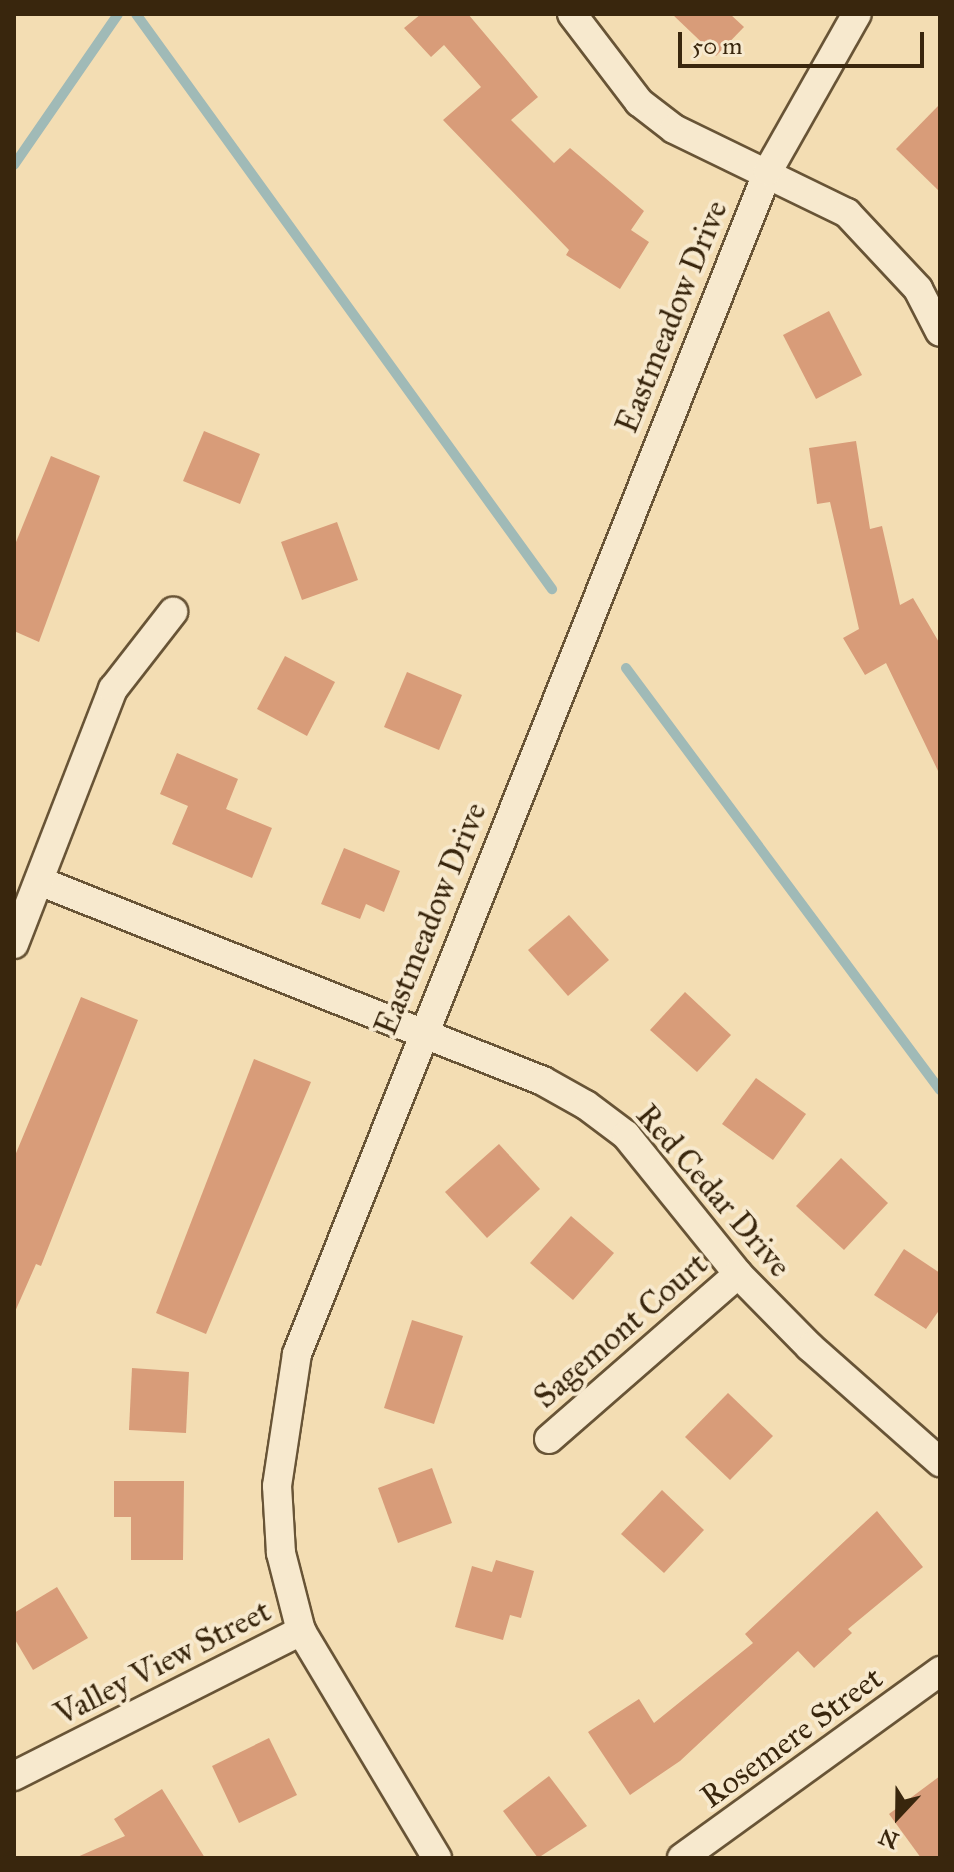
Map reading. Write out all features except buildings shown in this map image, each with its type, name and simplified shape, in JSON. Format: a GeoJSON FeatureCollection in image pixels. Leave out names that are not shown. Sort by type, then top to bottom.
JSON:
{"type":"FeatureCollection","features":[{"type":"Feature","properties":{"kind":"street"},"geometry":{"type":"LineString","coordinates":[[572,14],[639,102],[674,129],[768,171],[847,213],[884,246],[918,289],[940,332]]}},
{"type":"Feature","properties":{"kind":"street","name":"Eastmeadow Drive"},"geometry":{"type":"LineString","coordinates":[[437,1858],[301,1631],[281,1553],[282,1423],[297,1354],[768,171],[857,14]]}},
{"type":"Feature","properties":{"kind":"street"},"geometry":{"type":"LineString","coordinates":[[14,944],[113,689],[173,612]]}},
{"type":"Feature","properties":{"kind":"street","name":"Red Cedar Drive"},"geometry":{"type":"LineString","coordinates":[[39,881],[543,1081],[606,1120],[738,1274],[940,1462]]}},
{"type":"Feature","properties":{"kind":"street","name":"Sagemont Court"},"geometry":{"type":"LineString","coordinates":[[549,1439],[738,1274]]}},
{"type":"Feature","properties":{"kind":"street","name":"Valley View Street"},"geometry":{"type":"LineString","coordinates":[[14,1776],[301,1631]]}},
{"type":"Feature","properties":{"kind":"street","name":"Rosemere Street"},"geometry":{"type":"LineString","coordinates":[[682,1858],[940,1671]]}},
{"type":"Feature","properties":{"kind":"waterway"},"geometry":{"type":"LineString","coordinates":[[14,165],[118,14]]}},
{"type":"Feature","properties":{"kind":"waterway"},"geometry":{"type":"LineString","coordinates":[[136,14],[552,589]]}},
{"type":"Feature","properties":{"kind":"waterway"},"geometry":{"type":"LineString","coordinates":[[626,668],[940,1090]]}}]}
